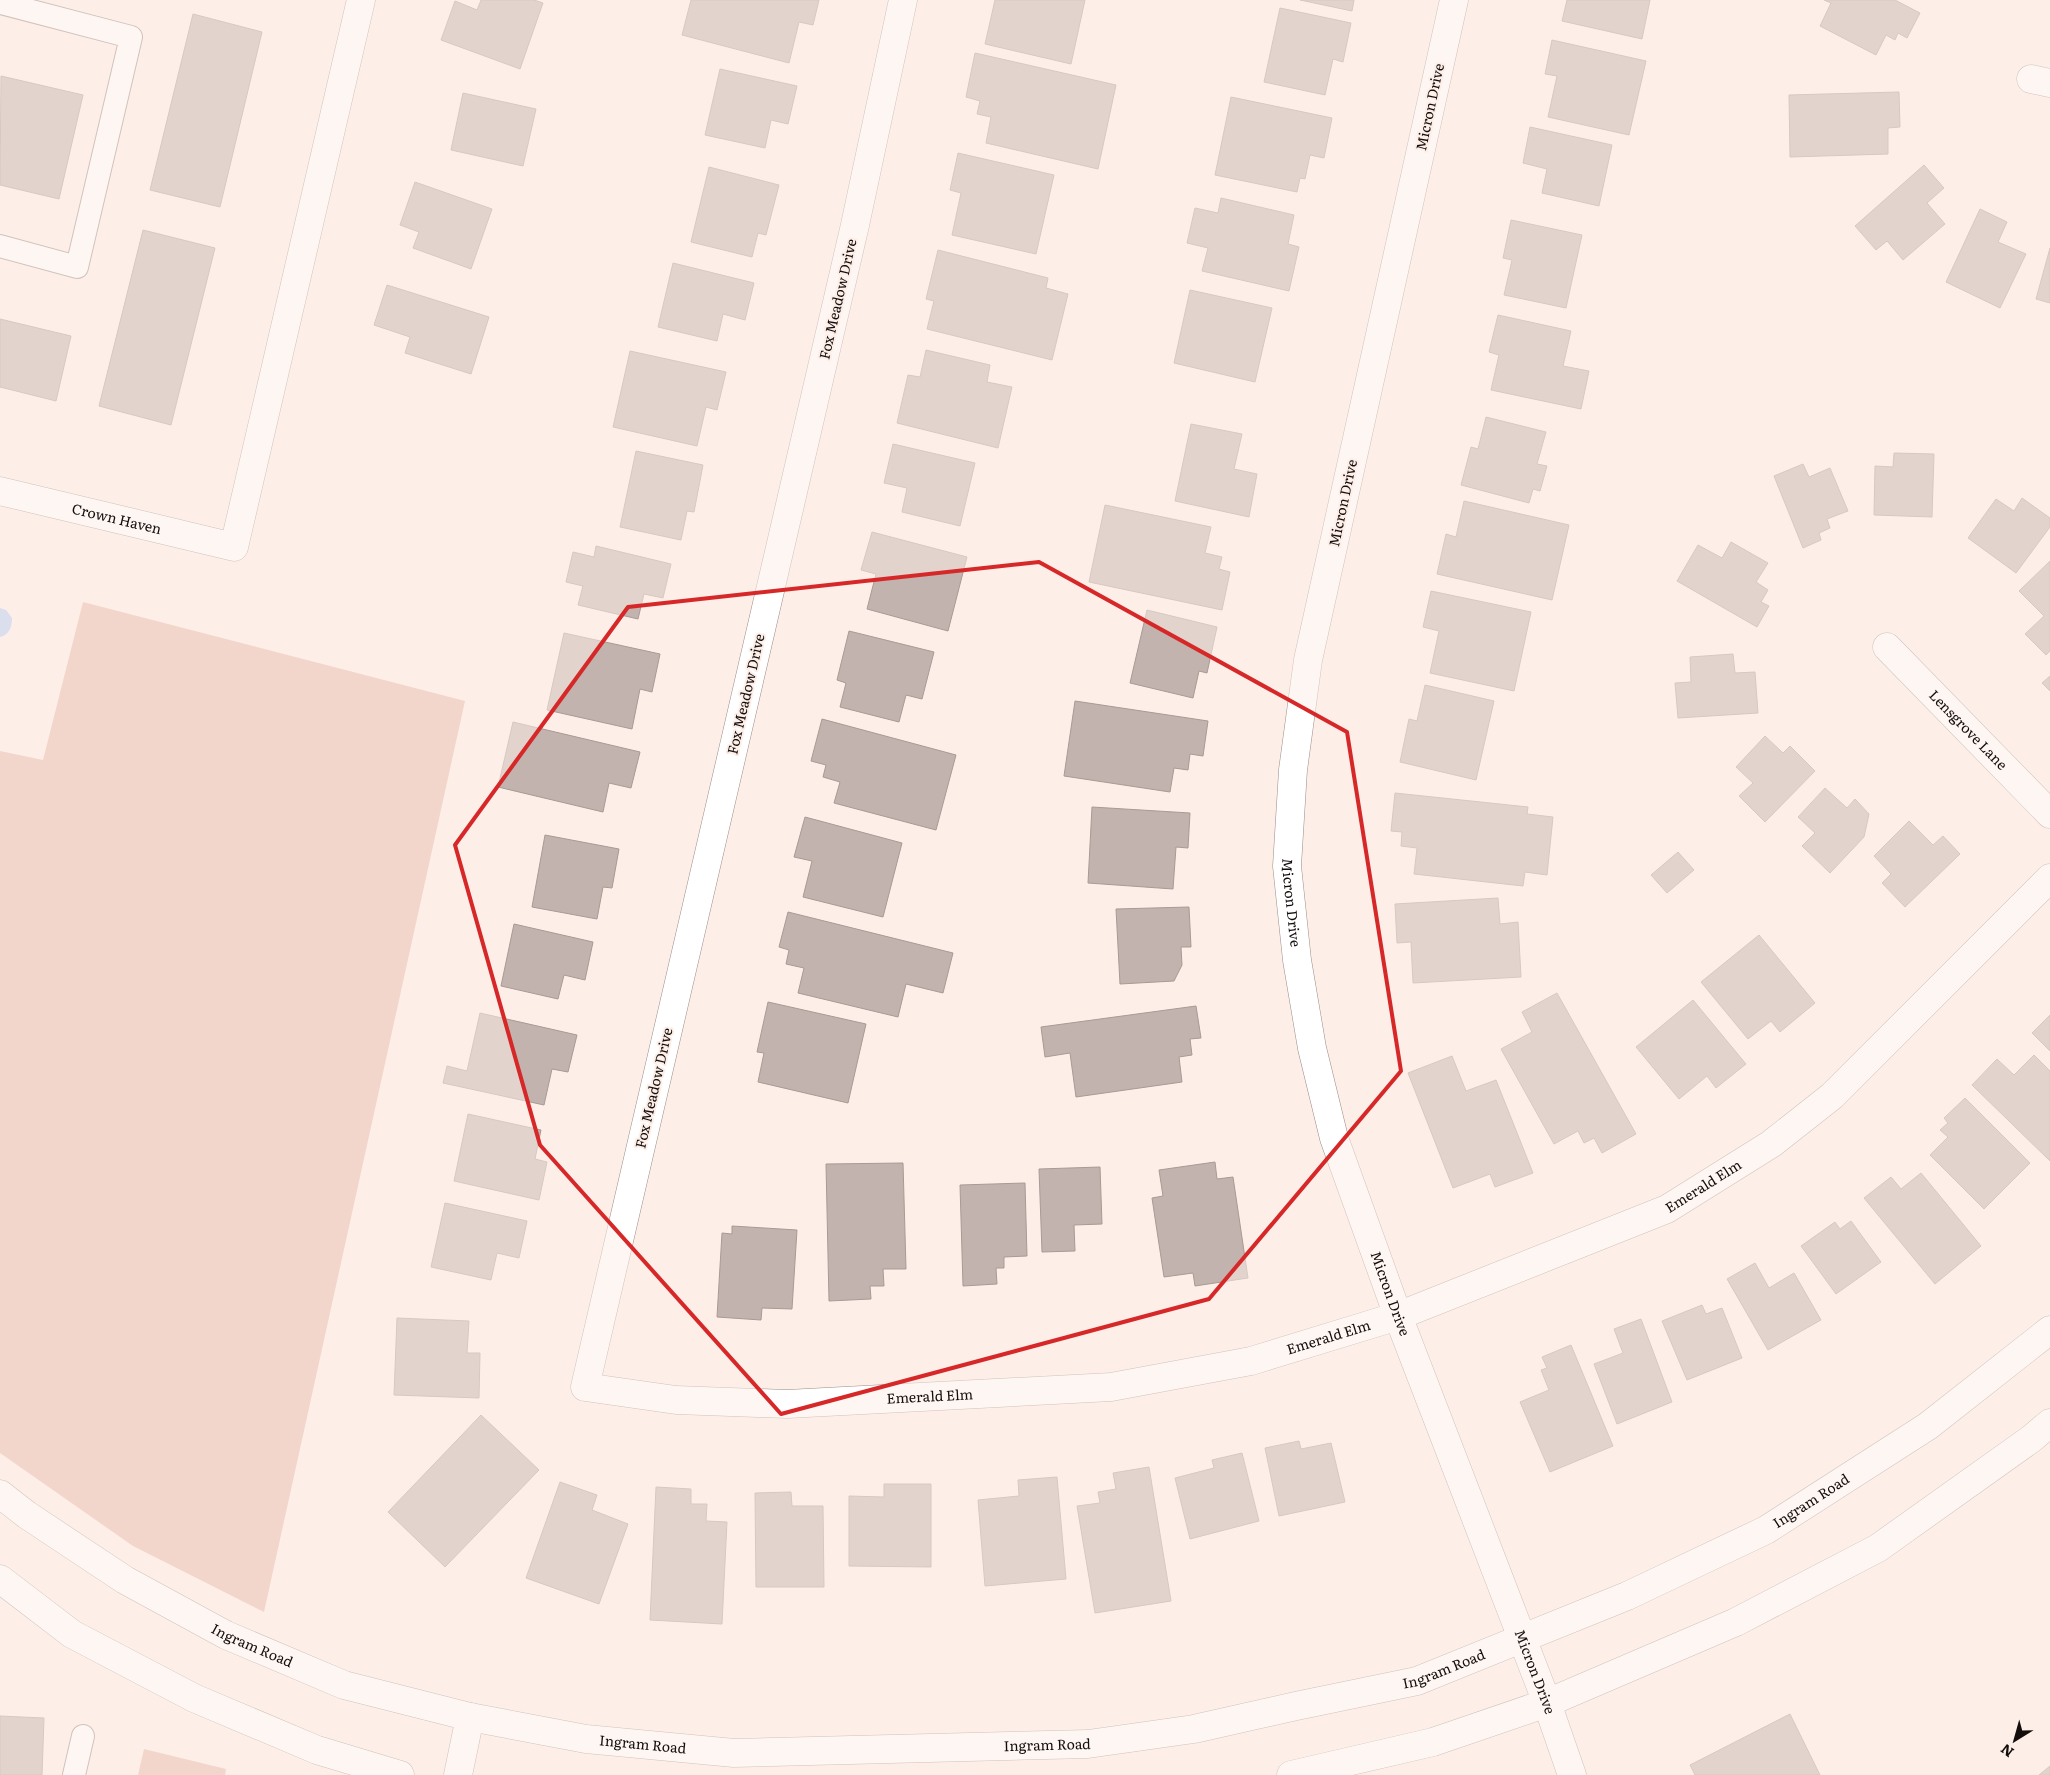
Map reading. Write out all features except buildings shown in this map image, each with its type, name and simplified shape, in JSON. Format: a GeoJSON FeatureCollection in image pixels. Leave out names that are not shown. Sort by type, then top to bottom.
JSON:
{"type":"FeatureCollection","features":[{"type":"Feature","properties":{"kind":"street","name":"Crown Haven"},"geometry":{"type":"LineString","coordinates":[[0,491],[234,546],[362,0]]}},
{"type":"Feature","properties":{"kind":"street","name":"Fox Meadow Drive"},"geometry":{"type":"LineString","coordinates":[[585,1386],[855,225],[903,0]]}},
{"type":"Feature","properties":{"kind":"street","name":"Micron Drive"},"geometry":{"type":"LineString","coordinates":[[1454,0],[1308,660],[1294,770],[1286,866],[1297,960],[1312,1048],[1334,1138],[1398,1316],[1547,1703],[1572,1775]]}},
{"type":"Feature","properties":{"kind":"street","name":"Lensgrove Lane"},"geometry":{"type":"LineString","coordinates":[[1887,647],[2050,814]]}},
{"type":"Feature","properties":{"kind":"street","name":"Emerald Elm"},"geometry":{"type":"LineString","coordinates":[[585,1386],[676,1400],[787,1404],[1111,1387],[1251,1361],[1398,1316],[1666,1209],[1771,1144],[1832,1096],[2050,878]]}},
{"type":"Feature","properties":{"kind":"street","name":"Ingram Road"},"geometry":{"type":"LineString","coordinates":[[0,1494],[27,1515],[125,1580],[226,1635],[344,1685],[470,1717],[586,1738],[734,1753],[1088,1744],[1194,1729],[1417,1681],[1626,1596],[1766,1530],[1928,1426],[2050,1330]]}},
{"type":"Feature","properties":{"kind":"street"},"geometry":{"type":"LineString","coordinates":[[1291,1775],[1433,1742],[1547,1703],[1736,1622],[1878,1548],[2050,1424]]}},
{"type":"Feature","properties":{"kind":"street"},"geometry":{"type":"LineString","coordinates":[[0,1579],[72,1634],[194,1698],[316,1750],[400,1775]]}},
{"type":"Feature","properties":{"kind":"street"},"geometry":{"type":"LineString","coordinates":[[458,1775],[470,1717]]}},
{"type":"Feature","properties":{"kind":"lane"},"geometry":{"type":"LineString","coordinates":[[0,246],[77,267],[131,37],[1,4]]}},
{"type":"Feature","properties":{"kind":"lane"},"geometry":{"type":"LineString","coordinates":[[74,1775],[83,1736]]}},
{"type":"Feature","properties":{"kind":"highlighted area"},"geometry":{"type":"Polygon","coordinates":[[[1039,562],[1347,732],[1401,1071],[1209,1299],[781,1414],[540,1145],[455,845],[628,607],[1039,562]]]}},
{"type":"Feature","properties":{"kind":"shaded area"},"geometry":{"type":"Polygon","coordinates":[[[83,602],[465,701],[264,1612],[133,1546],[0,1453],[0,751],[43,760],[83,602]]]}},
{"type":"Feature","properties":{"kind":"shaded area"},"geometry":{"type":"Polygon","coordinates":[[[144,1749],[226,1769],[225,1775],[138,1775],[144,1749]]]}},
{"type":"Feature","properties":{"kind":"water"},"geometry":{"type":"Polygon","coordinates":[[[0,608],[6,610],[12,618],[9,630],[0,637],[0,608]]]}}]}
